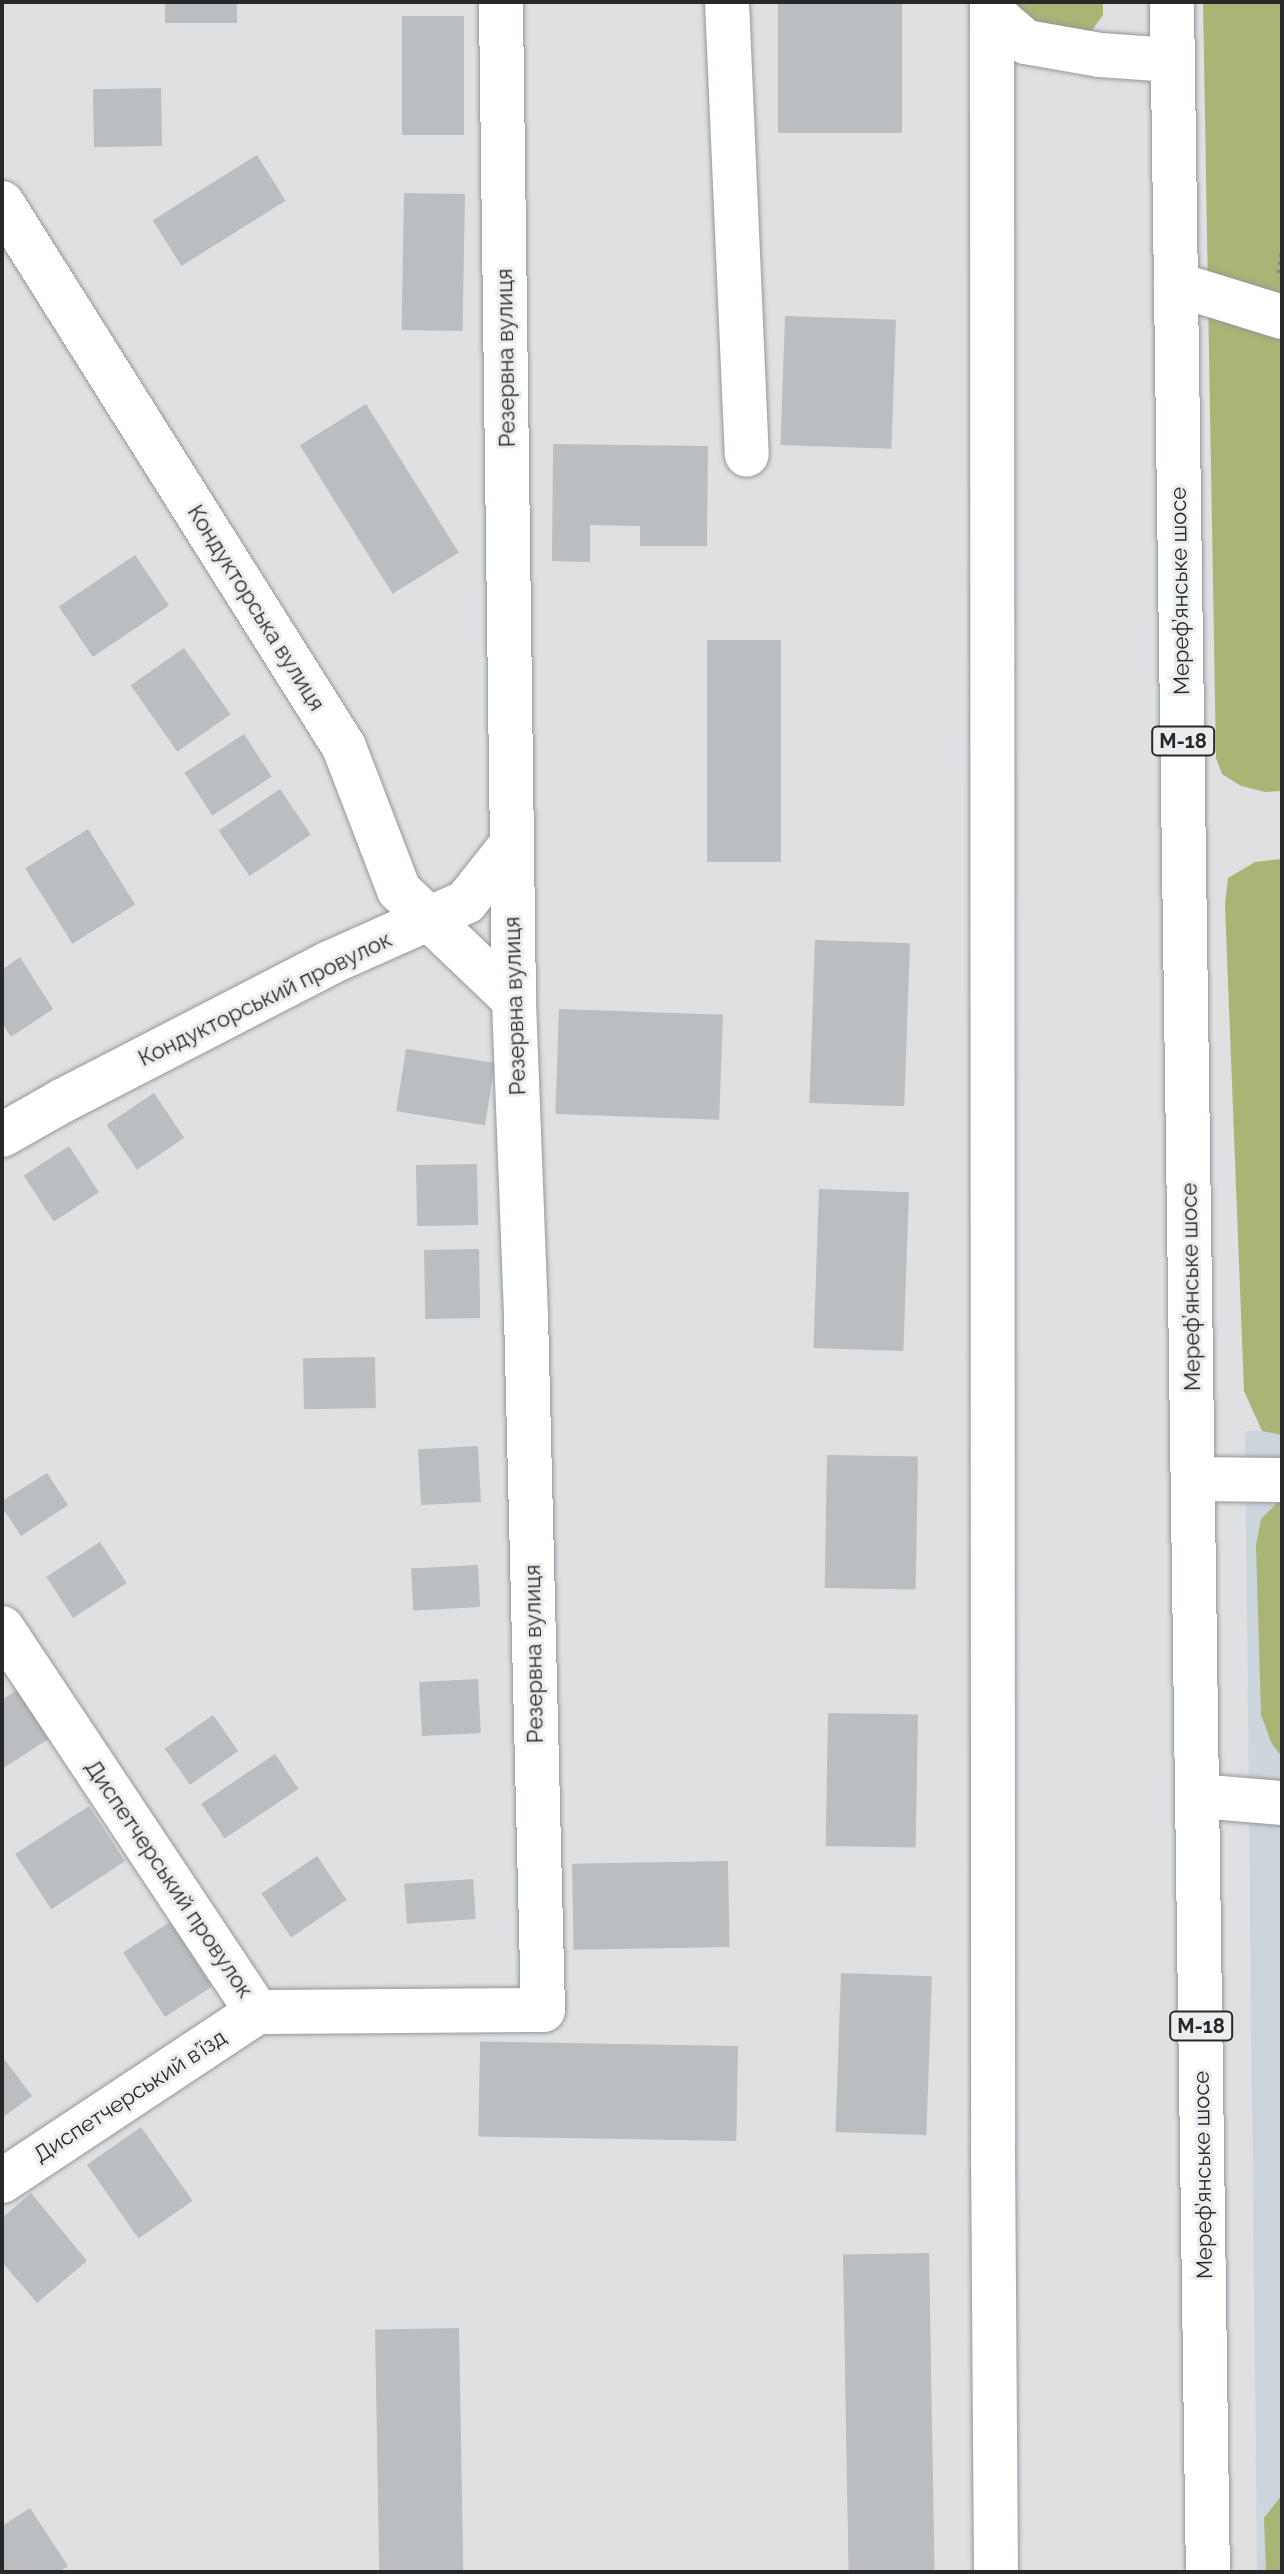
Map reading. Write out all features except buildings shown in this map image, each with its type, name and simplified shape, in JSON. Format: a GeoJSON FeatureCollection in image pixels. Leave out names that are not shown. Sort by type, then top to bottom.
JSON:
{"type":"FeatureCollection","features":[{"type":"Feature","properties":{"kind":"main road","name":"Резервна вулиця"},"geometry":{"type":"LineString","coordinates":[[501,2],[514,1000],[526,1315],[543,2010]]}},
{"type":"Feature","properties":{"kind":"main road"},"geometry":{"type":"LineString","coordinates":[[727,2],[747,455]]}},
{"type":"Feature","properties":{"kind":"main road","name":"Мереф’янське шосе"},"geometry":{"type":"LineString","coordinates":[[1172,2],[1208,2572]]}},
{"type":"Feature","properties":{"kind":"main road"},"geometry":{"type":"LineString","coordinates":[[992,8],[1026,42],[1100,55],[1172,60]]}},
{"type":"Feature","properties":{"kind":"main road"},"geometry":{"type":"LineString","coordinates":[[992,8],[996,2572]]}},
{"type":"Feature","properties":{"kind":"main road","name":"Кондукторська вулиця"},"geometry":{"type":"LineString","coordinates":[[2,203],[344,747],[399,890],[514,1000]]}},
{"type":"Feature","properties":{"kind":"main road"},"geometry":{"type":"LineString","coordinates":[[1176,284],[1282,317]]}},
{"type":"Feature","properties":{"kind":"main road","name":"Кондукторський провулок"},"geometry":{"type":"LineString","coordinates":[[2,1135],[329,963],[466,902],[512,844]]}},
{"type":"Feature","properties":{"kind":"main road"},"geometry":{"type":"LineString","coordinates":[[1193,1479],[1282,1480]]}},
{"type":"Feature","properties":{"kind":"main road","name":"Диспетчерський провулок"},"geometry":{"type":"LineString","coordinates":[[2,1628],[257,2012],[543,2010]]}},
{"type":"Feature","properties":{"kind":"main road"},"geometry":{"type":"LineString","coordinates":[[1198,1796],[1282,1803]]}},
{"type":"Feature","properties":{"kind":"main road","name":"Диспетчерський в’їзд"},"geometry":{"type":"LineString","coordinates":[[2,2181],[257,2012]]}},
{"type":"Feature","properties":{"kind":"shaded area"},"geometry":{"type":"Polygon","coordinates":[[[1282,1430],[1282,2572],[1257,2572],[1245,1431],[1282,1430]]]}},
{"type":"Feature","properties":{"kind":"green space"},"geometry":{"type":"Polygon","coordinates":[[[1017,2],[1103,2],[1103,15],[1088,36],[1026,20],[1017,2]]]}},
{"type":"Feature","properties":{"kind":"green space"},"geometry":{"type":"Polygon","coordinates":[[[1203,2],[1282,2],[1282,791],[1265,792],[1241,786],[1222,774],[1216,758],[1203,2]]]}},
{"type":"Feature","properties":{"kind":"green space"},"geometry":{"type":"Polygon","coordinates":[[[1282,859],[1282,1435],[1262,1431],[1244,1391],[1225,905],[1228,878],[1255,862],[1282,859]]]}},
{"type":"Feature","properties":{"kind":"green space"},"geometry":{"type":"Polygon","coordinates":[[[1282,1498],[1282,1757],[1272,1744],[1261,1715],[1256,1545],[1261,1519],[1282,1498]]]}},
{"type":"Feature","properties":{"kind":"green space"},"geometry":{"type":"Polygon","coordinates":[[[1282,2495],[1282,2572],[1266,2572],[1264,2518],[1282,2495]]]}}]}
